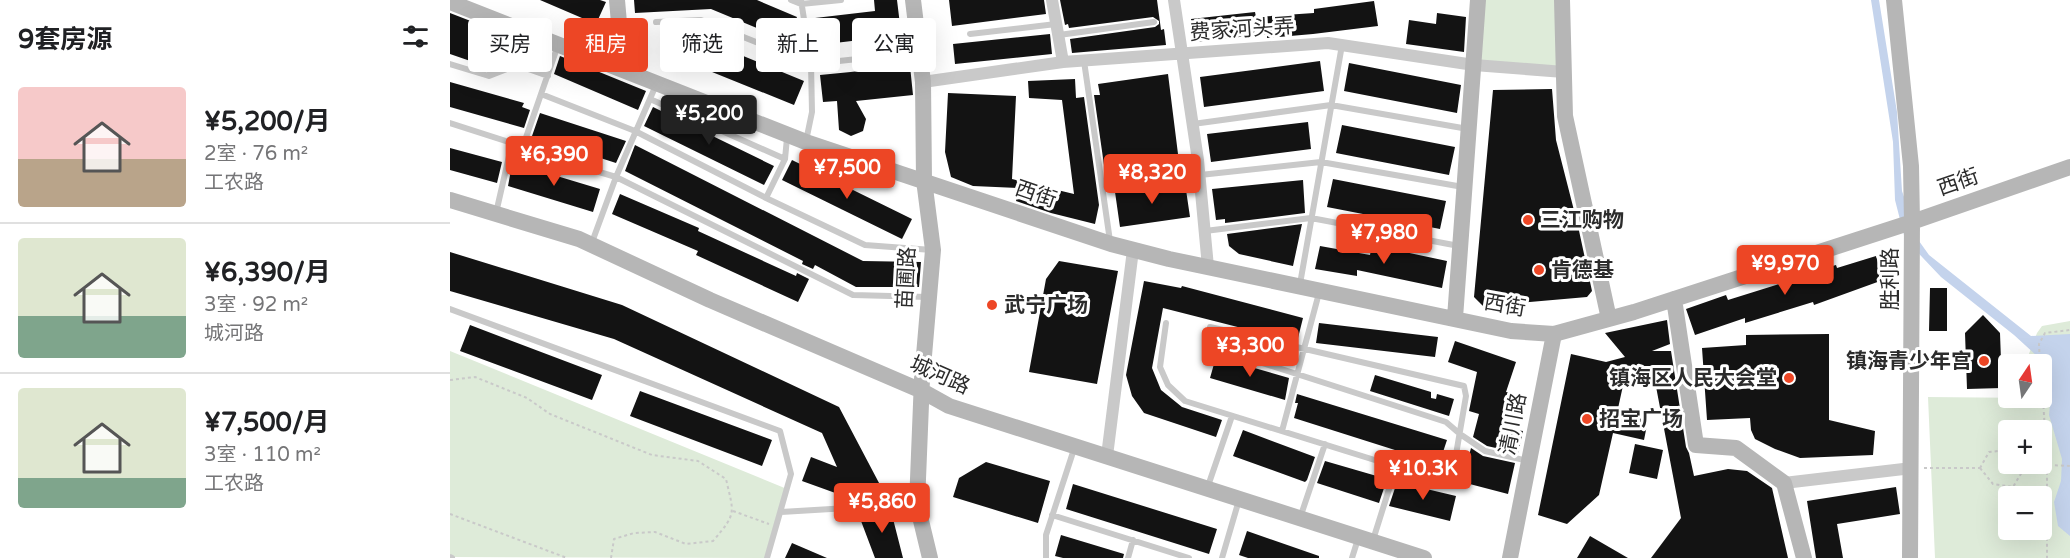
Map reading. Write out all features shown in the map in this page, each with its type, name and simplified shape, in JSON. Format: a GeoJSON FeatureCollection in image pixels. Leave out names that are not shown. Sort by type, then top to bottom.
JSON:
{"type":"FeatureCollection","features":[{"type":"Feature","properties":{"kind":"street"},"geometry":{"type":"LineString","coordinates":[[617,0],[619,18]]}},
{"type":"Feature","properties":{"kind":"street","name":"苗圃路"},"geometry":{"type":"LineString","coordinates":[[913,0],[923,82],[924,180],[933,250],[922,391],[917,504],[930,558]]}},
{"type":"Feature","properties":{"kind":"street"},"geometry":{"type":"LineString","coordinates":[[1052,0],[1063,62]]}},
{"type":"Feature","properties":{"kind":"street"},"geometry":{"type":"LineString","coordinates":[[1174,0],[1193,124],[1208,267]]}},
{"type":"Feature","properties":{"kind":"street"},"geometry":{"type":"LineString","coordinates":[[1455,318],[1478,0]]}},
{"type":"Feature","properties":{"kind":"street"},"geometry":{"type":"LineString","coordinates":[[1562,0],[1565,116],[1610,319]]}},
{"type":"Feature","properties":{"kind":"street","name":"胜利路"},"geometry":{"type":"LineString","coordinates":[[1893,0],[1911,166],[1910,558]]}},
{"type":"Feature","properties":{"kind":"street","name":"西街"},"geometry":{"type":"LineString","coordinates":[[461,3],[494,18]]}},
{"type":"Feature","properties":{"kind":"street","name":"西街"},"geometry":{"type":"LineString","coordinates":[[552,42],[564,46]]}},
{"type":"Feature","properties":{"kind":"street","name":"费家河头弄"},"geometry":{"type":"LineString","coordinates":[[923,82],[1063,62],[1328,43],[1474,65],[1564,72]]}},
{"type":"Feature","properties":{"kind":"street","name":"西街"},"geometry":{"type":"LineString","coordinates":[[627,72],[653,91],[1111,244],[1208,267],[1511,330],[1554,334],[1674,299],[1912,222],[2070,167]]}},
{"type":"Feature","properties":{"kind":"street","name":"城河路"},"geometry":{"type":"LineString","coordinates":[[450,200],[579,239],[720,304],[922,391],[949,406],[1424,558]]}},
{"type":"Feature","properties":{"kind":"street"},"geometry":{"type":"LineString","coordinates":[[1107,456],[1133,250]]}},
{"type":"Feature","properties":{"kind":"street"},"geometry":{"type":"LineString","coordinates":[[1674,299],[1696,445],[1736,448],[1784,483],[1804,558]]}},
{"type":"Feature","properties":{"kind":"street","name":"清川路"},"geometry":{"type":"LineString","coordinates":[[1510,558],[1554,334]]}},
{"type":"Feature","properties":{"kind":"street"},"geometry":{"type":"LineString","coordinates":[[1784,483],[1912,468]]}},
{"type":"Feature","properties":{"kind":"lane"},"geometry":{"type":"LineString","coordinates":[[791,0],[801,2],[841,0]]}},
{"type":"Feature","properties":{"kind":"lane"},"geometry":{"type":"LineString","coordinates":[[801,2],[804,18]]}},
{"type":"Feature","properties":{"kind":"lane"},"geometry":{"type":"LineString","coordinates":[[656,22],[701,20],[756,42]]}},
{"type":"Feature","properties":{"kind":"lane"},"geometry":{"type":"LineString","coordinates":[[970,34],[1154,22]]}},
{"type":"Feature","properties":{"kind":"lane"},"geometry":{"type":"LineString","coordinates":[[558,44],[522,149],[616,177],[854,295],[929,297]]}},
{"type":"Feature","properties":{"kind":"lane"},"geometry":{"type":"LineString","coordinates":[[1299,286],[1342,45]]}},
{"type":"Feature","properties":{"kind":"lane"},"geometry":{"type":"LineString","coordinates":[[1084,60],[1111,244]]}},
{"type":"Feature","properties":{"kind":"lane"},"geometry":{"type":"LineString","coordinates":[[450,64],[489,76],[517,65],[548,76]]}},
{"type":"Feature","properties":{"kind":"lane"},"geometry":{"type":"LineString","coordinates":[[489,76],[490,72]]}},
{"type":"Feature","properties":{"kind":"lane"},"geometry":{"type":"LineString","coordinates":[[806,142],[812,112],[811,72]]}},
{"type":"Feature","properties":{"kind":"lane"},"geometry":{"type":"LineString","coordinates":[[591,246],[616,177],[653,91],[785,159]]}},
{"type":"Feature","properties":{"kind":"lane"},"geometry":{"type":"LineString","coordinates":[[541,94],[635,131],[766,198],[865,244],[933,250]]}},
{"type":"Feature","properties":{"kind":"lane"},"geometry":{"type":"LineString","coordinates":[[1193,124],[1331,105],[1469,129]]}},
{"type":"Feature","properties":{"kind":"lane"},"geometry":{"type":"LineString","coordinates":[[450,123],[512,143],[496,214]]}},
{"type":"Feature","properties":{"kind":"lane"},"geometry":{"type":"LineString","coordinates":[[766,198],[785,159],[788,135]]}},
{"type":"Feature","properties":{"kind":"lane"},"geometry":{"type":"LineString","coordinates":[[1199,176],[1321,162],[1465,188]]}},
{"type":"Feature","properties":{"kind":"lane"},"geometry":{"type":"LineString","coordinates":[[1205,231],[1311,218],[1460,246]]}},
{"type":"Feature","properties":{"kind":"lane"},"geometry":{"type":"LineString","coordinates":[[1282,431],[1320,290]]}},
{"type":"Feature","properties":{"kind":"lane"},"geometry":{"type":"LineString","coordinates":[[450,309],[780,432],[791,474],[767,558]]}},
{"type":"Feature","properties":{"kind":"lane"},"geometry":{"type":"LineString","coordinates":[[1166,323],[1160,367],[1168,385],[1185,401],[1426,476],[1446,478],[1454,472],[1466,396],[1464,386],[1210,327]]}},
{"type":"Feature","properties":{"kind":"lane"},"geometry":{"type":"LineString","coordinates":[[1213,347],[1446,422],[1485,451],[1529,461]]}},
{"type":"Feature","properties":{"kind":"lane"},"geometry":{"type":"LineString","coordinates":[[1207,489],[1232,416]]}},
{"type":"Feature","properties":{"kind":"lane"},"geometry":{"type":"LineString","coordinates":[[1299,519],[1325,444]]}},
{"type":"Feature","properties":{"kind":"lane"},"geometry":{"type":"LineString","coordinates":[[1046,558],[1046,535],[1075,446]]}},
{"type":"Feature","properties":{"kind":"lane"},"geometry":{"type":"LineString","coordinates":[[1352,558],[1365,540],[1396,467]]}},
{"type":"Feature","properties":{"kind":"lane"},"geometry":{"type":"LineString","coordinates":[[1222,558],[1239,499]]}},
{"type":"Feature","properties":{"kind":"lane"},"geometry":{"type":"LineString","coordinates":[[781,512],[917,504]]}},
{"type":"Feature","properties":{"kind":"lane"},"geometry":{"type":"LineString","coordinates":[[1052,515],[1189,558]]}},
{"type":"Feature","properties":{"kind":"lane"},"geometry":{"type":"LineString","coordinates":[[1128,558],[1133,540]]}},
{"type":"Feature","properties":{"kind":"path"},"geometry":{"type":"LineString","coordinates":[[2040,354],[2039,344],[2046,333],[2070,330]]}},
{"type":"Feature","properties":{"kind":"path"},"geometry":{"type":"LineString","coordinates":[[450,380],[475,377],[527,398],[550,414],[652,455],[698,461],[726,479],[733,511],[731,520],[713,541],[686,544],[655,532],[634,533],[614,539],[611,558]]}},
{"type":"Feature","properties":{"kind":"path"},"geometry":{"type":"LineString","coordinates":[[1980,468],[1989,452],[1998,451]]}},
{"type":"Feature","properties":{"kind":"path"},"geometry":{"type":"LineString","coordinates":[[2052,465],[2070,466]]}},
{"type":"Feature","properties":{"kind":"path"},"geometry":{"type":"LineString","coordinates":[[1912,468],[1980,468]]}},
{"type":"Feature","properties":{"kind":"path"},"geometry":{"type":"LineString","coordinates":[[1980,468],[1993,484],[2013,487],[2021,474]]}},
{"type":"Feature","properties":{"kind":"path"},"geometry":{"type":"LineString","coordinates":[[2047,474],[2047,558]]}},
{"type":"Feature","properties":{"kind":"path"},"geometry":{"type":"LineString","coordinates":[[733,511],[777,527]]}},
{"type":"Feature","properties":{"kind":"path"},"geometry":{"type":"LineString","coordinates":[[450,514],[567,558]]}},
{"type":"Feature","properties":{"kind":"green space"},"geometry":{"type":"Polygon","coordinates":[[[1478,0],[1562,0],[1564,72],[1474,65],[1478,0]]]}},
{"type":"Feature","properties":{"kind":"green space"},"geometry":{"type":"Polygon","coordinates":[[[2070,321],[2070,558],[1935,558],[1928,397],[1998,398],[1998,408],[2052,408],[2052,354],[2029,354],[2042,326],[2070,321]]]}},
{"type":"Feature","properties":{"kind":"green space"},"geometry":{"type":"Polygon","coordinates":[[[450,351],[787,489],[765,558],[450,557],[450,351]]]}},
{"type":"Feature","properties":{"kind":"water"},"geometry":{"type":"Polygon","coordinates":[[[1871,0],[1879,0],[1897,112],[1902,191],[1919,241],[1929,255],[2031,336],[2070,334],[2070,536],[2058,526],[2054,502],[2061,481],[2062,459],[2049,415],[2050,408],[2052,408],[2052,354],[2035,354],[1941,277],[1905,239],[1895,200],[1893,142],[1871,0]]]}},
{"type":"Feature","properties":{"kind":"building"},"geometry":{"type":"Polygon","coordinates":[[[540,0],[600,0],[606,2],[599,18],[582,18],[540,0]]]}},
{"type":"Feature","properties":{"kind":"building"},"geometry":{"type":"Polygon","coordinates":[[[634,0],[757,0],[797,17],[756,18],[756,28],[744,23],[744,18],[733,18],[711,9],[635,13],[634,0]]]}},
{"type":"Feature","properties":{"kind":"building"},"geometry":{"type":"Polygon","coordinates":[[[874,0],[897,0],[899,18],[852,18],[852,41],[840,42],[840,18],[815,18],[875,11],[874,0]]]}},
{"type":"Feature","properties":{"kind":"building"},"geometry":{"type":"Polygon","coordinates":[[[949,0],[1044,0],[1046,14],[952,26],[949,0]]]}},
{"type":"Feature","properties":{"kind":"building"},"geometry":{"type":"Polygon","coordinates":[[[1060,0],[1157,0],[1161,30],[1164,29],[1166,45],[1072,53],[1070,39],[1155,27],[1159,21],[1153,17],[1069,28],[1068,24],[1065,25],[1060,0]]]}},
{"type":"Feature","properties":{"kind":"building"},"geometry":{"type":"Polygon","coordinates":[[[1374,1],[1378,26],[1267,38],[1267,34],[1194,42],[1191,19],[1255,12],[1256,17],[1314,13],[1314,9],[1374,1]]]}},
{"type":"Feature","properties":{"kind":"building"},"geometry":{"type":"Polygon","coordinates":[[[450,13],[468,20],[468,60],[450,54],[450,13]]]}},
{"type":"Feature","properties":{"kind":"building"},"geometry":{"type":"Polygon","coordinates":[[[1437,13],[1466,17],[1464,52],[1406,44],[1409,20],[1436,24],[1437,13]]]}},
{"type":"Feature","properties":{"kind":"building"},"geometry":{"type":"Polygon","coordinates":[[[1050,34],[1052,54],[955,64],[953,44],[1050,34]]]}},
{"type":"Feature","properties":{"kind":"building"},"geometry":{"type":"Polygon","coordinates":[[[560,56],[564,58],[564,72],[599,72],[646,91],[638,110],[554,74],[560,56]]]}},
{"type":"Feature","properties":{"kind":"building"},"geometry":{"type":"Polygon","coordinates":[[[744,56],[756,61],[756,72],[782,72],[804,81],[794,105],[712,72],[744,72],[744,56]]]}},
{"type":"Feature","properties":{"kind":"building"},"geometry":{"type":"Polygon","coordinates":[[[1320,61],[1324,91],[1204,107],[1200,77],[1320,61]]]}},
{"type":"Feature","properties":{"kind":"building"},"geometry":{"type":"Polygon","coordinates":[[[1349,63],[1461,85],[1457,113],[1344,91],[1349,63]]]}},
{"type":"Feature","properties":{"kind":"building"},"geometry":{"type":"Polygon","coordinates":[[[852,72],[911,72],[913,95],[856,101],[866,119],[863,131],[851,136],[839,130],[837,101],[823,102],[820,75],[852,72]]]}},
{"type":"Feature","properties":{"kind":"building"},"geometry":{"type":"Polygon","coordinates":[[[1168,74],[1179,162],[1112,171],[1111,160],[1108,172],[1105,172],[1094,95],[1100,95],[1098,84],[1168,74]]]}},
{"type":"Feature","properties":{"kind":"building"},"geometry":{"type":"Polygon","coordinates":[[[1075,79],[1076,98],[1084,97],[1099,205],[1095,224],[1016,201],[1019,188],[973,186],[951,177],[945,152],[948,93],[1016,96],[1012,179],[1074,194],[1062,100],[1029,98],[1028,81],[1075,79]]]}},
{"type":"Feature","properties":{"kind":"building"},"geometry":{"type":"Polygon","coordinates":[[[450,82],[524,103],[522,107],[530,110],[524,128],[450,107],[450,82]]]}},
{"type":"Feature","properties":{"kind":"building","name":"三江购物"},"geometry":{"type":"Polygon","coordinates":[[[1552,89],[1556,140],[1592,291],[1587,297],[1483,306],[1474,297],[1493,90],[1552,89]]]}},
{"type":"Feature","properties":{"kind":"building"},"geometry":{"type":"Polygon","coordinates":[[[653,107],[774,166],[764,185],[644,126],[653,107]]]}},
{"type":"Feature","properties":{"kind":"building"},"geometry":{"type":"Polygon","coordinates":[[[540,113],[626,141],[616,163],[532,136],[540,113]]]}},
{"type":"Feature","properties":{"kind":"building"},"geometry":{"type":"Polygon","coordinates":[[[1308,122],[1311,149],[1211,162],[1207,134],[1308,122]]]}},
{"type":"Feature","properties":{"kind":"building"},"geometry":{"type":"Polygon","coordinates":[[[1342,125],[1455,147],[1449,175],[1336,153],[1342,125]]]}},
{"type":"Feature","properties":{"kind":"building"},"geometry":{"type":"Polygon","coordinates":[[[635,145],[863,261],[921,262],[919,287],[856,287],[815,265],[813,269],[802,264],[803,261],[625,171],[635,145]]]}},
{"type":"Feature","properties":{"kind":"building"},"geometry":{"type":"Polygon","coordinates":[[[450,148],[502,162],[497,183],[450,170],[450,148]]]}},
{"type":"Feature","properties":{"kind":"building"},"geometry":{"type":"Polygon","coordinates":[[[792,160],[912,219],[902,239],[782,180],[792,160]]]}},
{"type":"Feature","properties":{"kind":"building"},"geometry":{"type":"Polygon","coordinates":[[[517,164],[600,189],[593,212],[508,186],[512,165],[517,164]]]}},
{"type":"Feature","properties":{"kind":"building"},"geometry":{"type":"Polygon","coordinates":[[[1333,179],[1446,201],[1440,229],[1327,207],[1333,179]]]}},
{"type":"Feature","properties":{"kind":"building"},"geometry":{"type":"Polygon","coordinates":[[[1303,180],[1305,213],[1225,223],[1225,219],[1216,220],[1212,189],[1303,180]]]}},
{"type":"Feature","properties":{"kind":"building"},"geometry":{"type":"Polygon","coordinates":[[[1185,183],[1190,217],[1120,227],[1115,192],[1185,183]]]}},
{"type":"Feature","properties":{"kind":"building"},"geometry":{"type":"Polygon","coordinates":[[[620,194],[699,228],[698,231],[796,276],[797,273],[809,279],[798,302],[696,255],[698,251],[612,214],[620,194]]]}},
{"type":"Feature","properties":{"kind":"building"},"geometry":{"type":"Polygon","coordinates":[[[1302,224],[1293,266],[1239,254],[1229,246],[1227,234],[1302,224]]]}},
{"type":"Feature","properties":{"kind":"building"},"geometry":{"type":"Polygon","coordinates":[[[1372,245],[1447,261],[1442,288],[1357,270],[1357,276],[1315,269],[1320,246],[1370,255],[1372,245]]]}},
{"type":"Feature","properties":{"kind":"building"},"geometry":{"type":"Polygon","coordinates":[[[450,252],[622,305],[839,407],[888,500],[853,502],[852,499],[802,481],[811,457],[837,467],[822,433],[614,339],[450,291],[450,252]]]}},
{"type":"Feature","properties":{"kind":"building"},"geometry":{"type":"Polygon","coordinates":[[[1876,256],[1883,280],[1814,305],[1813,302],[1745,323],[1745,318],[1695,335],[1686,309],[1726,295],[1728,300],[1823,272],[1822,269],[1836,265],[1837,268],[1876,256]]]}},
{"type":"Feature","properties":{"kind":"building"},"geometry":{"type":"Polygon","coordinates":[[[1059,261],[1118,271],[1097,384],[1029,372],[1046,279],[1059,261]]]}},
{"type":"Feature","properties":{"kind":"building"},"geometry":{"type":"Polygon","coordinates":[[[1144,281],[1181,288],[1182,286],[1303,318],[1297,342],[1163,308],[1152,368],[1161,390],[1182,407],[1222,420],[1216,437],[1144,413],[1132,396],[1126,375],[1144,281]]]}},
{"type":"Feature","properties":{"kind":"building"},"geometry":{"type":"Polygon","coordinates":[[[1930,288],[1947,288],[1947,331],[1929,331],[1930,288]]]}},
{"type":"Feature","properties":{"kind":"building","name":"镇海青少年宫"},"geometry":{"type":"Polygon","coordinates":[[[1983,315],[2000,333],[1998,388],[1967,389],[1965,333],[1983,315]]]}},
{"type":"Feature","properties":{"kind":"building","name":"招宝广场"},"geometry":{"type":"Polygon","coordinates":[[[1667,320],[1670,344],[1652,351],[1671,351],[1686,447],[1694,476],[1728,469],[1747,471],[1772,488],[1788,558],[1651,558],[1681,518],[1654,376],[1624,381],[1617,413],[1648,420],[1644,440],[1613,433],[1599,495],[1567,524],[1538,515],[1571,354],[1606,362],[1625,357],[1605,333],[1667,320]]]}},
{"type":"Feature","properties":{"kind":"building"},"geometry":{"type":"Polygon","coordinates":[[[1319,323],[1438,337],[1435,357],[1316,343],[1319,323]]]}},
{"type":"Feature","properties":{"kind":"building"},"geometry":{"type":"Polygon","coordinates":[[[470,325],[602,375],[592,400],[460,351],[470,325]]]}},
{"type":"Feature","properties":{"kind":"building","name":"镇海区人民大会堂"},"geometry":{"type":"Polygon","coordinates":[[[1829,334],[1829,420],[1875,431],[1873,455],[1800,458],[1755,439],[1751,430],[1750,418],[1707,420],[1702,348],[1746,345],[1746,335],[1829,334]]]}},
{"type":"Feature","properties":{"kind":"building"},"geometry":{"type":"Polygon","coordinates":[[[1455,341],[1516,362],[1506,392],[1524,396],[1516,430],[1523,431],[1518,453],[1487,446],[1473,437],[1479,414],[1469,411],[1477,372],[1448,362],[1455,341]]]}},
{"type":"Feature","properties":{"kind":"building"},"geometry":{"type":"Polygon","coordinates":[[[1216,357],[1289,378],[1285,400],[1210,378],[1216,357]]]}},
{"type":"Feature","properties":{"kind":"building"},"geometry":{"type":"Polygon","coordinates":[[[1375,375],[1431,392],[1431,398],[1436,399],[1437,394],[1454,399],[1449,416],[1370,391],[1375,375]]]}},
{"type":"Feature","properties":{"kind":"building"},"geometry":{"type":"Polygon","coordinates":[[[640,391],[772,440],[762,466],[630,416],[640,391]]]}},
{"type":"Feature","properties":{"kind":"building"},"geometry":{"type":"Polygon","coordinates":[[[1297,394],[1447,440],[1439,464],[1294,418],[1298,403],[1295,403],[1297,394]]]}},
{"type":"Feature","properties":{"kind":"building"},"geometry":{"type":"Polygon","coordinates":[[[1243,430],[1315,457],[1307,480],[1305,482],[1233,456],[1243,430]]]}},
{"type":"Feature","properties":{"kind":"building"},"geometry":{"type":"Polygon","coordinates":[[[1635,444],[1663,450],[1657,479],[1629,473],[1635,444]]]}},
{"type":"Feature","properties":{"kind":"building"},"geometry":{"type":"Polygon","coordinates":[[[1471,448],[1483,456],[1515,463],[1508,494],[1462,482],[1471,448]]]}},
{"type":"Feature","properties":{"kind":"building"},"geometry":{"type":"Polygon","coordinates":[[[1325,461],[1387,479],[1379,503],[1317,483],[1325,461]]]}},
{"type":"Feature","properties":{"kind":"building"},"geometry":{"type":"Polygon","coordinates":[[[986,462],[1050,481],[1038,523],[953,497],[959,478],[986,462]]]}},
{"type":"Feature","properties":{"kind":"building"},"geometry":{"type":"Polygon","coordinates":[[[1397,482],[1456,496],[1450,521],[1389,506],[1397,482]]]}},
{"type":"Feature","properties":{"kind":"building"},"geometry":{"type":"Polygon","coordinates":[[[1073,484],[1217,529],[1209,554],[1066,509],[1073,484]]]}},
{"type":"Feature","properties":{"kind":"building"},"geometry":{"type":"Polygon","coordinates":[[[1896,487],[1900,514],[1837,524],[1843,558],[1816,558],[1807,501],[1896,487]]]}},
{"type":"Feature","properties":{"kind":"building"},"geometry":{"type":"Polygon","coordinates":[[[891,511],[903,558],[875,558],[858,513],[891,511]]]}},
{"type":"Feature","properties":{"kind":"building"},"geometry":{"type":"Polygon","coordinates":[[[1247,531],[1319,556],[1319,558],[1248,558],[1239,555],[1247,531]]]}},
{"type":"Feature","properties":{"kind":"building"},"geometry":{"type":"Polygon","coordinates":[[[1061,535],[1124,554],[1123,558],[1055,556],[1061,535]]]}},
{"type":"Feature","properties":{"kind":"building"},"geometry":{"type":"Polygon","coordinates":[[[1590,536],[1628,558],[1577,558],[1590,536]]]}},
{"type":"Feature","properties":{"kind":"building"},"geometry":{"type":"Polygon","coordinates":[[[792,543],[827,558],[785,558],[792,543]]]}},
{"type":"Feature","properties":{"kind":"place","name":"三江购物"},"geometry":{"type":"Point","coordinates":[1528,220]}},
{"type":"Feature","properties":{"kind":"place","name":"肯德基"},"geometry":{"type":"Point","coordinates":[1539,270]}},
{"type":"Feature","properties":{"kind":"place","name":"武宁广场"},"geometry":{"type":"Point","coordinates":[992,305]}},
{"type":"Feature","properties":{"kind":"place","name":"镇海青少年宫"},"geometry":{"type":"Point","coordinates":[1984,361]}},
{"type":"Feature","properties":{"kind":"place","name":"镇海区人民大会堂"},"geometry":{"type":"Point","coordinates":[1789,378]}},
{"type":"Feature","properties":{"kind":"place","name":"招宝广场"},"geometry":{"type":"Point","coordinates":[1587,419]}}]}
